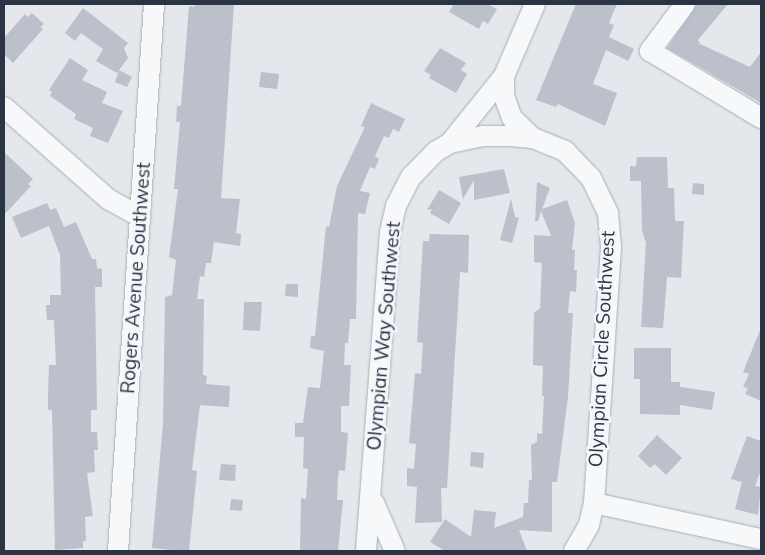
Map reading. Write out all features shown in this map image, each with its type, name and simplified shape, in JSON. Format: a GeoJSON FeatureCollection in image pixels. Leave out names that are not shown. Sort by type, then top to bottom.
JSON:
{"type":"FeatureCollection","features":[{"type":"Feature","properties":{"kind":"street","name":"Rogers Avenue Southwest"},"geometry":{"type":"LineString","coordinates":[[118,551],[154,4]]}},
{"type":"Feature","properties":{"kind":"street","name":"Olympian Way Southwest"},"geometry":{"type":"LineString","coordinates":[[450,143],[504,76],[535,4]]}},
{"type":"Feature","properties":{"kind":"street"},"geometry":{"type":"LineString","coordinates":[[685,4],[650,52],[761,118]]}},
{"type":"Feature","properties":{"kind":"street","name":"Olympian Way Southwest"},"geometry":{"type":"LineString","coordinates":[[504,76],[504,96],[512,118],[533,138]]}},
{"type":"Feature","properties":{"kind":"street"},"geometry":{"type":"LineString","coordinates":[[4,107],[108,199],[140,217]]}},
{"type":"Feature","properties":{"kind":"street","name":"Olympian Way Southwest"},"geometry":{"type":"LineString","coordinates":[[366,551],[372,496],[390,232],[396,206],[411,177],[435,152],[450,143],[483,136]]}},
{"type":"Feature","properties":{"kind":"street","name":"Olympian Circle Southwest"},"geometry":{"type":"LineString","coordinates":[[483,136],[533,138],[565,151],[592,178],[608,213],[611,247],[594,503],[589,525],[574,551]]}},
{"type":"Feature","properties":{"kind":"street"},"geometry":{"type":"LineString","coordinates":[[372,496],[395,551]]}},
{"type":"Feature","properties":{"kind":"street"},"geometry":{"type":"LineString","coordinates":[[594,503],[761,539]]}},
{"type":"Feature","properties":{"kind":"building"},"geometry":{"type":"Polygon","coordinates":[[[195,4],[234,4],[221,198],[240,199],[236,233],[241,234],[240,246],[214,242],[211,263],[206,263],[204,277],[200,276],[197,299],[204,299],[203,375],[207,376],[206,384],[230,386],[229,407],[200,405],[192,470],[197,471],[189,551],[182,551],[152,548],[163,423],[165,297],[172,295],[176,260],[169,257],[178,189],[174,189],[180,122],[176,122],[177,106],[181,106],[189,6],[195,7],[195,4]]]}},
{"type":"Feature","properties":{"kind":"building"},"geometry":{"type":"Polygon","coordinates":[[[454,4],[487,4],[497,9],[488,24],[483,21],[479,29],[449,12],[454,4]]]}},
{"type":"Feature","properties":{"kind":"building"},"geometry":{"type":"Polygon","coordinates":[[[576,4],[617,4],[609,23],[614,25],[609,37],[634,49],[628,61],[606,50],[593,84],[617,93],[605,126],[558,104],[556,107],[536,100],[576,4]]]}},
{"type":"Feature","properties":{"kind":"building"},"geometry":{"type":"Polygon","coordinates":[[[697,4],[728,4],[698,40],[700,44],[750,67],[761,52],[761,103],[667,48],[697,4]]]}},
{"type":"Feature","properties":{"kind":"building"},"geometry":{"type":"Polygon","coordinates":[[[83,8],[128,43],[124,48],[128,58],[117,73],[96,61],[103,49],[81,33],[75,41],[65,33],[83,8]]]}},
{"type":"Feature","properties":{"kind":"building"},"geometry":{"type":"Polygon","coordinates":[[[32,13],[44,24],[40,27],[43,29],[13,63],[4,54],[4,38],[25,14],[28,17],[32,13]]]}},
{"type":"Feature","properties":{"kind":"building"},"geometry":{"type":"Polygon","coordinates":[[[440,48],[466,63],[461,70],[467,74],[456,93],[429,78],[431,75],[424,71],[440,48]]]}},
{"type":"Feature","properties":{"kind":"building"},"geometry":{"type":"Polygon","coordinates":[[[70,58],[88,70],[82,80],[107,92],[102,103],[123,111],[108,143],[90,136],[93,128],[74,119],[76,114],[50,96],[52,92],[49,90],[70,58]]]}},
{"type":"Feature","properties":{"kind":"building"},"geometry":{"type":"Polygon","coordinates":[[[119,70],[132,77],[127,87],[115,82],[119,70]]]}},
{"type":"Feature","properties":{"kind":"building"},"geometry":{"type":"Polygon","coordinates":[[[261,72],[279,74],[277,89],[259,87],[261,72]]]}},
{"type":"Feature","properties":{"kind":"building"},"geometry":{"type":"Polygon","coordinates":[[[371,103],[405,119],[399,132],[393,129],[389,138],[384,136],[375,156],[379,159],[375,169],[370,167],[360,191],[370,193],[365,214],[358,213],[356,319],[350,319],[348,343],[345,343],[344,365],[351,365],[349,406],[341,406],[341,432],[348,433],[345,471],[339,470],[338,477],[337,500],[343,500],[338,551],[300,551],[301,498],[306,499],[308,469],[303,468],[304,437],[295,437],[295,423],[303,423],[308,387],[320,388],[324,351],[310,348],[311,336],[315,336],[326,226],[329,227],[337,186],[365,127],[361,126],[371,103]]]}},
{"type":"Feature","properties":{"kind":"building"},"geometry":{"type":"Polygon","coordinates":[[[4,152],[33,179],[28,184],[31,186],[4,215],[4,152]]]}},
{"type":"Feature","properties":{"kind":"building"},"geometry":{"type":"Polygon","coordinates":[[[637,157],[667,157],[668,188],[674,188],[675,221],[684,221],[681,278],[667,277],[663,328],[641,327],[646,243],[642,231],[641,181],[630,181],[630,166],[636,166],[637,157]]]}},
{"type":"Feature","properties":{"kind":"building"},"geometry":{"type":"Polygon","coordinates":[[[504,169],[510,193],[474,200],[474,180],[463,199],[459,177],[504,169]]]}},
{"type":"Feature","properties":{"kind":"building"},"geometry":{"type":"Polygon","coordinates":[[[537,182],[550,188],[542,209],[567,200],[575,223],[572,250],[575,250],[574,270],[577,270],[576,292],[570,291],[568,313],[573,313],[568,397],[557,482],[552,482],[552,532],[519,530],[527,551],[445,551],[430,542],[445,519],[471,537],[474,510],[496,512],[494,528],[523,517],[524,503],[528,503],[529,480],[532,480],[531,445],[537,442],[537,433],[542,434],[544,396],[542,396],[543,366],[533,365],[534,313],[540,308],[542,263],[534,262],[534,235],[551,236],[541,211],[538,221],[535,221],[537,182]]]}},
{"type":"Feature","properties":{"kind":"building"},"geometry":{"type":"Polygon","coordinates":[[[693,183],[704,184],[704,195],[692,194],[693,183]]]}},
{"type":"Feature","properties":{"kind":"building"},"geometry":{"type":"Polygon","coordinates":[[[439,190],[461,203],[449,224],[430,213],[432,209],[427,210],[439,190]]]}},
{"type":"Feature","properties":{"kind":"building"},"geometry":{"type":"Polygon","coordinates":[[[511,199],[515,217],[519,218],[512,243],[500,240],[511,199]]]}},
{"type":"Feature","properties":{"kind":"building"},"geometry":{"type":"Polygon","coordinates":[[[47,203],[50,210],[56,208],[64,227],[76,222],[92,259],[96,259],[97,268],[102,269],[102,287],[95,287],[97,410],[91,410],[91,432],[97,432],[98,450],[94,450],[95,472],[87,473],[93,516],[85,517],[86,541],[83,541],[83,548],[55,550],[52,410],[48,410],[48,396],[49,365],[56,365],[54,320],[47,320],[46,305],[50,305],[50,295],[61,295],[60,255],[49,226],[21,238],[12,217],[47,203]]]}},
{"type":"Feature","properties":{"kind":"building"},"geometry":{"type":"Polygon","coordinates":[[[430,234],[469,235],[468,273],[460,272],[447,488],[441,488],[442,522],[415,523],[417,487],[407,486],[407,468],[414,469],[416,444],[409,443],[415,373],[421,374],[423,343],[417,342],[423,241],[429,241],[430,234]]]}},
{"type":"Feature","properties":{"kind":"building"},"geometry":{"type":"Polygon","coordinates":[[[286,284],[298,284],[298,297],[285,296],[286,284]]]}},
{"type":"Feature","properties":{"kind":"building"},"geometry":{"type":"Polygon","coordinates":[[[244,302],[262,302],[260,331],[243,330],[244,302]]]}},
{"type":"Feature","properties":{"kind":"building"},"geometry":{"type":"Polygon","coordinates":[[[761,328],[761,401],[745,394],[748,388],[743,387],[749,374],[743,372],[761,328]]]}},
{"type":"Feature","properties":{"kind":"building"},"geometry":{"type":"Polygon","coordinates":[[[634,348],[671,348],[671,382],[680,382],[680,387],[715,392],[712,410],[680,405],[680,415],[640,414],[640,379],[634,379],[634,348]]]}},
{"type":"Feature","properties":{"kind":"building"},"geometry":{"type":"Polygon","coordinates":[[[657,435],[682,458],[666,475],[655,464],[650,468],[638,456],[657,435]]]}},
{"type":"Feature","properties":{"kind":"building"},"geometry":{"type":"Polygon","coordinates":[[[747,436],[761,441],[761,470],[755,486],[761,487],[758,515],[735,509],[742,482],[731,479],[747,436]]]}},
{"type":"Feature","properties":{"kind":"building"},"geometry":{"type":"Polygon","coordinates":[[[471,452],[484,453],[483,468],[470,466],[471,452]]]}},
{"type":"Feature","properties":{"kind":"building"},"geometry":{"type":"Polygon","coordinates":[[[221,464],[236,465],[235,481],[219,480],[221,464]]]}},
{"type":"Feature","properties":{"kind":"building"},"geometry":{"type":"Polygon","coordinates":[[[231,499],[243,500],[242,511],[230,510],[231,499]]]}}]}
